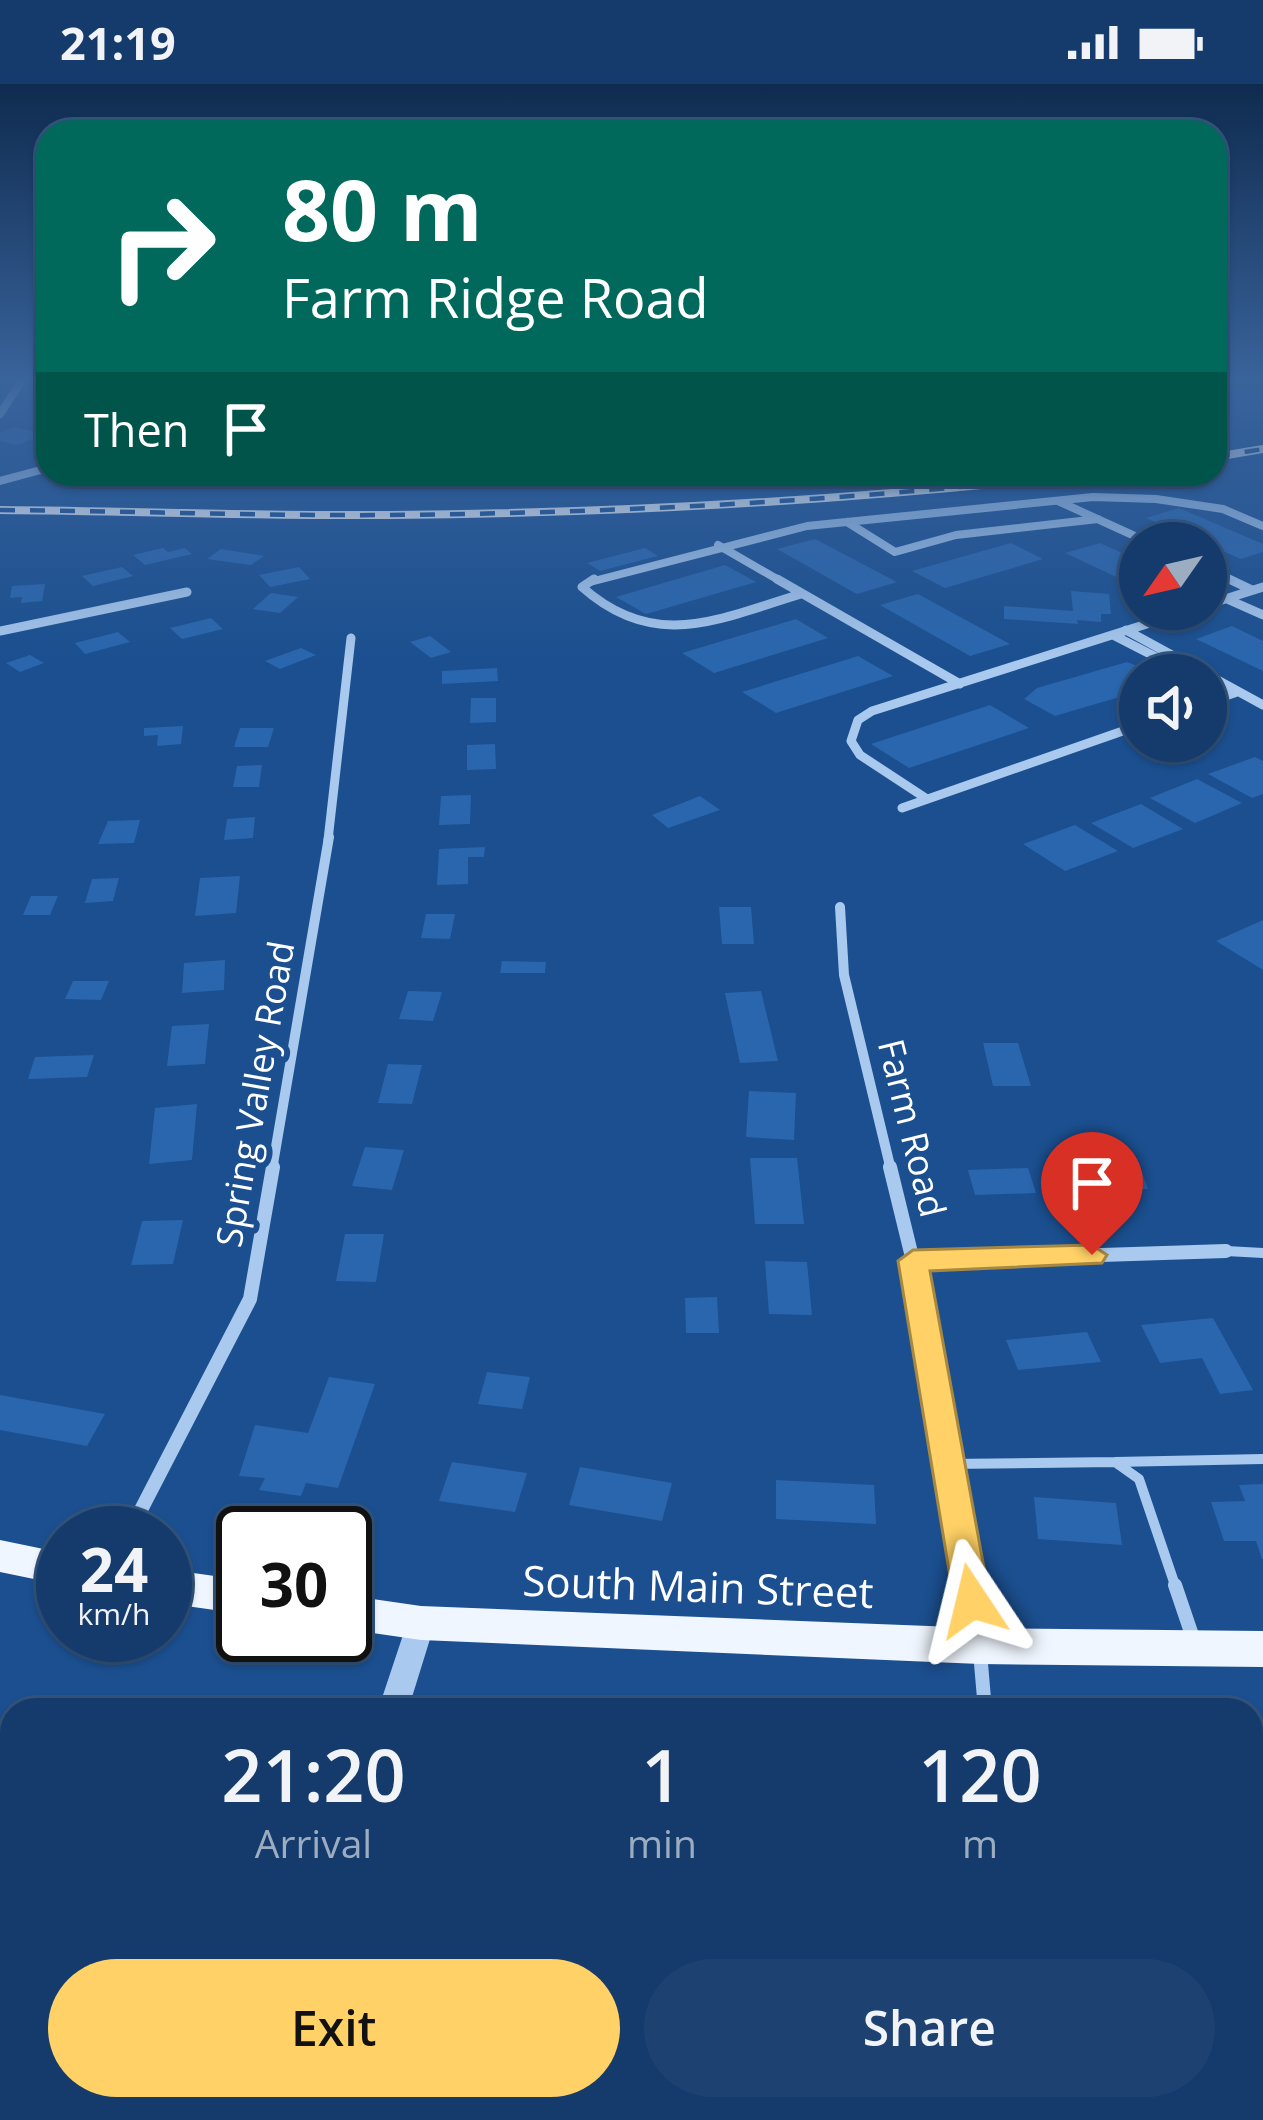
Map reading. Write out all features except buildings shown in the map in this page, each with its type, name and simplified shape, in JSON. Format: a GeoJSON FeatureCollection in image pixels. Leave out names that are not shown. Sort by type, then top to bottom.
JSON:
{"type":"FeatureCollection","features":[{"type":"Feature","properties":{"kind":"main road"},"geometry":{"type":"LineString","coordinates":[[0,1556],[36,1563]]}},
{"type":"Feature","properties":{"kind":"main road","name":"South Main Street"},"geometry":{"type":"LineString","coordinates":[[372,1616],[421,1623],[980,1646],[1196,1648],[1260,1655]]}},
{"type":"Feature","properties":{"kind":"street"},"geometry":{"type":"LineString","coordinates":[[0,482],[34,472]]}},
{"type":"Feature","properties":{"kind":"street"},"geometry":{"type":"LineString","coordinates":[[801,594],[664,630],[638,626],[582,587],[596,578],[718,545],[848,522],[1058,501],[1156,499],[1222,509],[1263,526]]}},
{"type":"Feature","properties":{"kind":"street"},"geometry":{"type":"LineString","coordinates":[[1058,501],[1119,529]]}},
{"type":"Feature","properties":{"kind":"street"},"geometry":{"type":"LineString","coordinates":[[848,522],[895,551],[956,535],[1098,519]]}},
{"type":"Feature","properties":{"kind":"street"},"geometry":{"type":"LineString","coordinates":[[718,545],[960,684]]}},
{"type":"Feature","properties":{"kind":"street"},"geometry":{"type":"LineString","coordinates":[[1227,576],[1258,589]]}},
{"type":"Feature","properties":{"kind":"street"},"geometry":{"type":"LineString","coordinates":[[1227,598],[1258,589]]}},
{"type":"Feature","properties":{"kind":"street"},"geometry":{"type":"LineString","coordinates":[[0,631],[187,592]]}},
{"type":"Feature","properties":{"kind":"street"},"geometry":{"type":"LineString","coordinates":[[1227,598],[1263,615]]}},
{"type":"Feature","properties":{"kind":"street"},"geometry":{"type":"LineString","coordinates":[[927,799],[860,755],[851,741],[853,730],[872,711],[1126,630],[1168,654]]}},
{"type":"Feature","properties":{"kind":"street"},"geometry":{"type":"LineString","coordinates":[[1113,635],[1150,654]]}},
{"type":"Feature","properties":{"kind":"street","name":"Spring Valley Road"},"geometry":{"type":"LineString","coordinates":[[143,1506],[250,1299],[325,862],[343,741],[351,638]]}},
{"type":"Feature","properties":{"kind":"street"},"geometry":{"type":"LineString","coordinates":[[1227,687],[1263,705]]}},
{"type":"Feature","properties":{"kind":"street"},"geometry":{"type":"LineString","coordinates":[[1227,696],[1237,692]]}},
{"type":"Feature","properties":{"kind":"street"},"geometry":{"type":"LineString","coordinates":[[902,808],[1119,732]]}},
{"type":"Feature","properties":{"kind":"street","name":"Farm Road"},"geometry":{"type":"LineString","coordinates":[[840,908],[844,975],[913,1261],[980,1646]]}},
{"type":"Feature","properties":{"kind":"street"},"geometry":{"type":"LineString","coordinates":[[913,1261],[1226,1251]]}},
{"type":"Feature","properties":{"kind":"street"},"geometry":{"type":"LineString","coordinates":[[397,1698],[421,1623]]}},
{"type":"Feature","properties":{"kind":"lane"},"geometry":{"type":"LineString","coordinates":[[1226,1251],[1263,1253]]}},
{"type":"Feature","properties":{"kind":"lane"},"geometry":{"type":"LineString","coordinates":[[948,1464],[1190,1456],[1263,1460]]}},
{"type":"Feature","properties":{"kind":"lane"},"geometry":{"type":"LineString","coordinates":[[1115,1462],[1139,1479],[1196,1648]]}},
{"type":"Feature","properties":{"kind":"lane"},"geometry":{"type":"LineString","coordinates":[[980,1646],[984,1698]]}},
{"type":"Feature","properties":{"kind":"railway"},"geometry":{"type":"LineString","coordinates":[[0,510],[341,515],[565,511],[966,486]]}},
{"type":"Feature","properties":{"kind":"route"},"geometry":{"type":"LineString","coordinates":[[972,1601],[913,1261],[1092,1255]]}}]}
